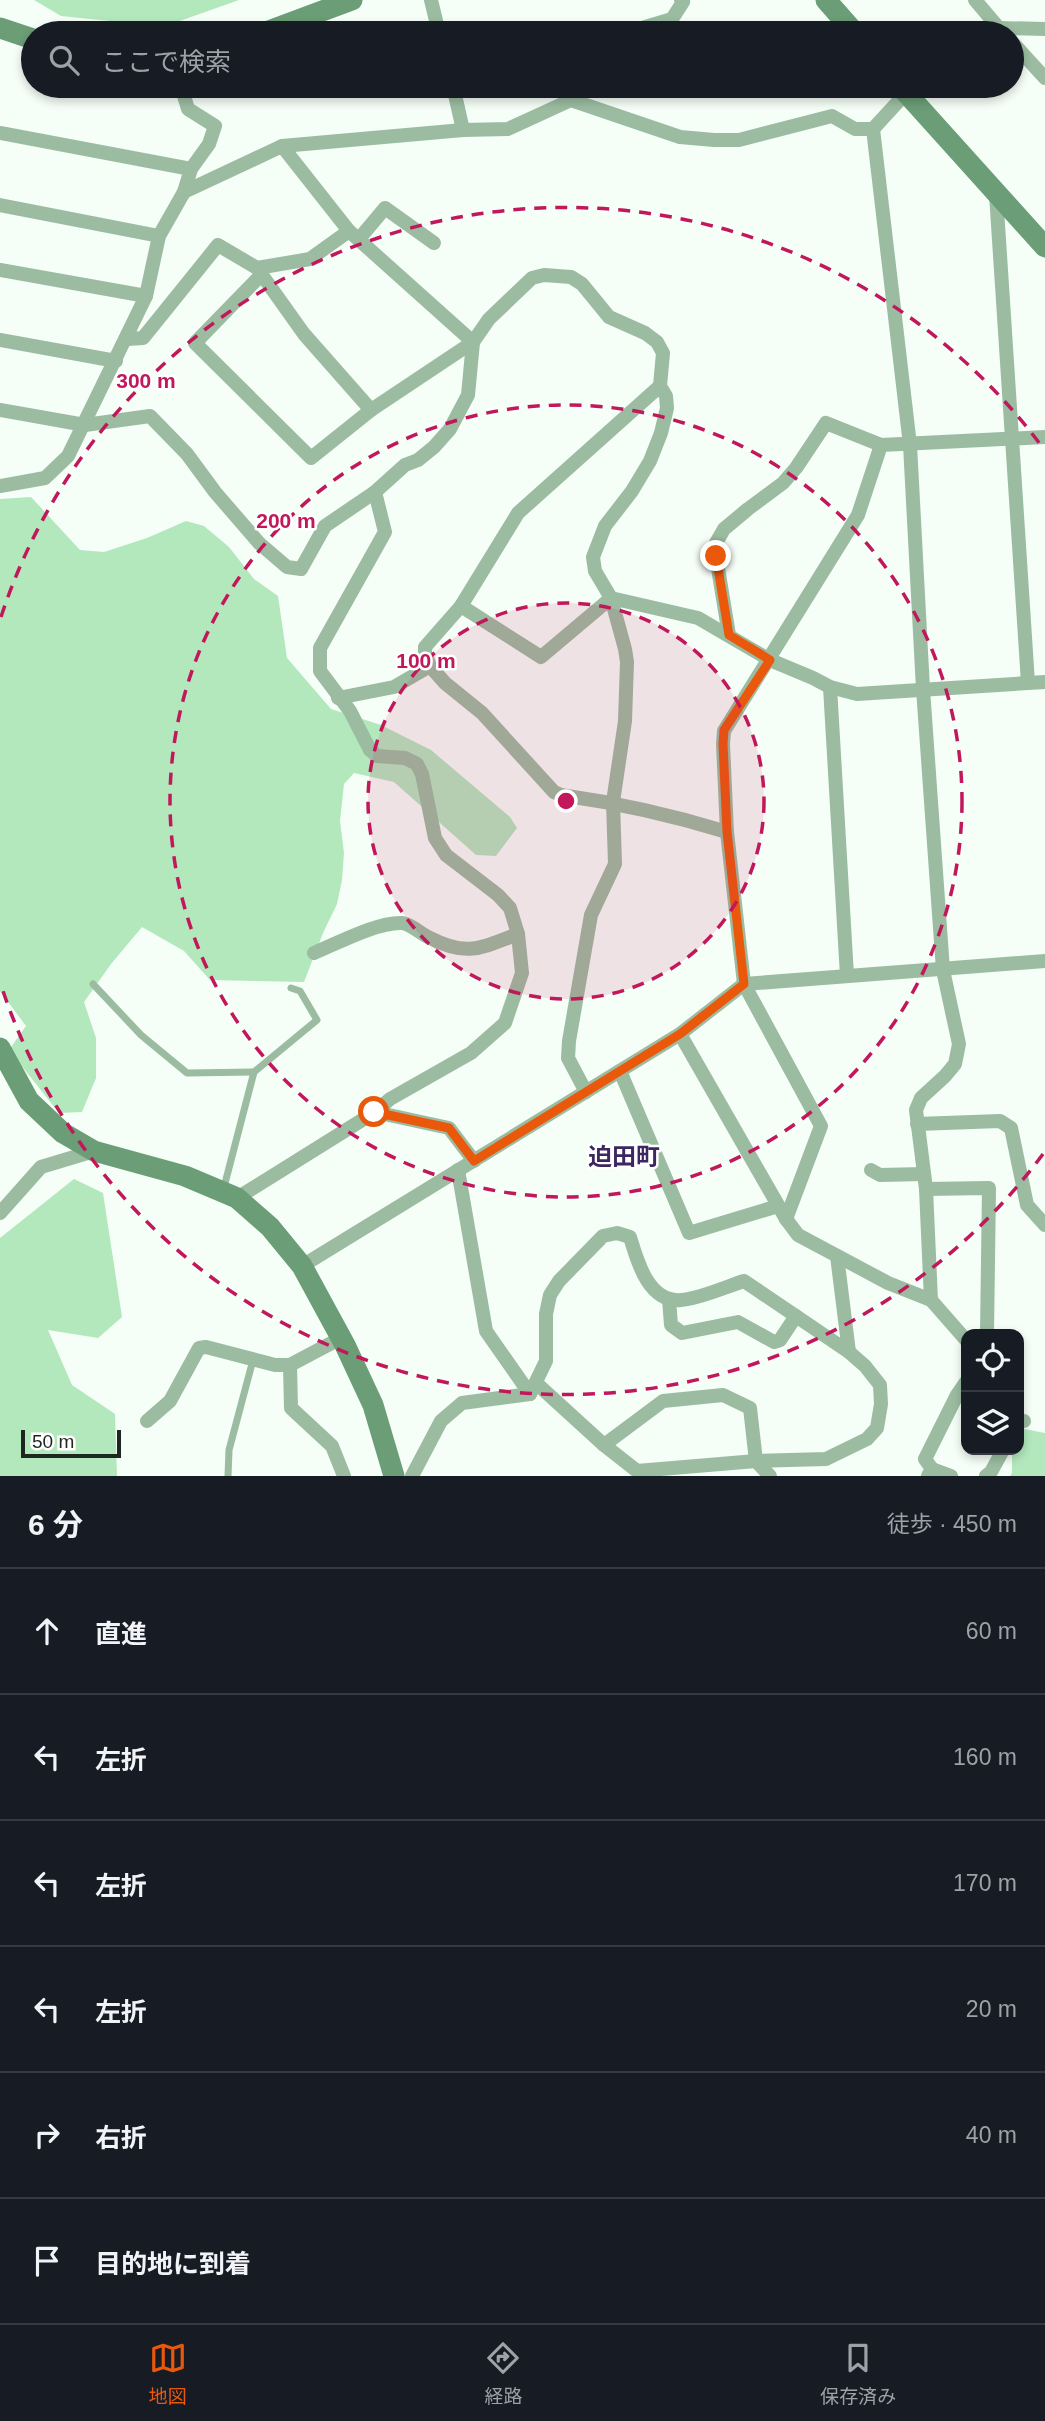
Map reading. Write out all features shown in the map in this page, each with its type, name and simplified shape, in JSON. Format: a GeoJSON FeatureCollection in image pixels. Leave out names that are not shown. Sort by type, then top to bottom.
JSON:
{"type":"FeatureCollection","features":[{"type":"Feature","properties":{"kind":"street"},"geometry":{"type":"LineString","coordinates":[[295,21],[352,0]]}},
{"type":"Feature","properties":{"kind":"street"},"geometry":{"type":"LineString","coordinates":[[431,0],[436,21]]}},
{"type":"Feature","properties":{"kind":"street"},"geometry":{"type":"LineString","coordinates":[[665,21],[672,19],[683,2],[681,0]]}},
{"type":"Feature","properties":{"kind":"street"},"geometry":{"type":"LineString","coordinates":[[826,0],[844,21]]}},
{"type":"Feature","properties":{"kind":"street"},"geometry":{"type":"LineString","coordinates":[[975,0],[990,21]]}},
{"type":"Feature","properties":{"kind":"street"},"geometry":{"type":"LineString","coordinates":[[0,27],[21,35]]}},
{"type":"Feature","properties":{"kind":"street"},"geometry":{"type":"LineString","coordinates":[[1024,30],[1045,29]]}},
{"type":"Feature","properties":{"kind":"street"},"geometry":{"type":"LineString","coordinates":[[1024,55],[1045,78]]}},
{"type":"Feature","properties":{"kind":"street"},"geometry":{"type":"LineString","coordinates":[[0,486],[45,478],[68,456],[127,339],[146,296],[159,236],[184,191],[191,169],[209,144],[215,126],[188,109],[185,98]]}},
{"type":"Feature","properties":{"kind":"street"},"geometry":{"type":"LineString","coordinates":[[456,98],[463,130]]}},
{"type":"Feature","properties":{"kind":"street"},"geometry":{"type":"LineString","coordinates":[[899,98],[873,129],[910,445],[923,690],[943,970],[960,1044],[955,1064],[921,1098],[916,1110],[925,1181],[931,1300]]}},
{"type":"Feature","properties":{"kind":"street"},"geometry":{"type":"LineString","coordinates":[[916,98],[996,194],[1045,247]]}},
{"type":"Feature","properties":{"kind":"street"},"geometry":{"type":"LineString","coordinates":[[184,191],[282,146],[463,130],[508,130],[571,100],[680,137],[739,139],[832,116],[855,129],[873,129]]}},
{"type":"Feature","properties":{"kind":"street"},"geometry":{"type":"LineString","coordinates":[[0,133],[191,169]]}},
{"type":"Feature","properties":{"kind":"street"},"geometry":{"type":"LineString","coordinates":[[282,146],[354,235],[473,342]]}},
{"type":"Feature","properties":{"kind":"street"},"geometry":{"type":"LineString","coordinates":[[996,194],[1028,683]]}},
{"type":"Feature","properties":{"kind":"street"},"geometry":{"type":"LineString","coordinates":[[0,205],[159,236]]}},
{"type":"Feature","properties":{"kind":"street"},"geometry":{"type":"LineString","coordinates":[[434,243],[385,208],[354,235],[310,259],[259,271],[195,342],[311,458],[371,410],[473,342],[489,319],[532,278],[544,275],[571,277],[582,284],[608,317],[645,333],[657,342],[663,353],[660,386],[666,396],[667,408],[657,442],[650,461],[632,491],[605,526],[593,557],[595,570],[611,598],[627,663],[625,721],[613,802],[615,864],[591,915],[569,1041],[568,1058],[586,1092]]}},
{"type":"Feature","properties":{"kind":"street"},"geometry":{"type":"LineString","coordinates":[[127,339],[144,338],[218,245],[259,271],[304,334],[371,410]]}},
{"type":"Feature","properties":{"kind":"street"},"geometry":{"type":"LineString","coordinates":[[0,270],[146,296]]}},
{"type":"Feature","properties":{"kind":"street"},"geometry":{"type":"LineString","coordinates":[[0,340],[116,361]]}},
{"type":"Feature","properties":{"kind":"street"},"geometry":{"type":"LineString","coordinates":[[0,410],[85,425],[150,416],[187,454],[215,492],[259,543],[287,567],[301,569],[325,526],[374,492],[405,466],[418,460],[450,429],[468,395],[473,342]]}},
{"type":"Feature","properties":{"kind":"street"},"geometry":{"type":"LineString","coordinates":[[660,386],[518,513],[461,606],[425,647],[425,653],[430,666],[445,683],[482,713],[554,792],[613,802],[727,832]]}},
{"type":"Feature","properties":{"kind":"street"},"geometry":{"type":"LineString","coordinates":[[729,635],[716,543],[724,530],[783,483],[826,424],[881,445],[1045,437]]}},
{"type":"Feature","properties":{"kind":"street"},"geometry":{"type":"LineString","coordinates":[[786,1219],[821,1126],[744,984],[727,832],[724,730],[858,515],[881,445]]}},
{"type":"Feature","properties":{"kind":"street"},"geometry":{"type":"LineString","coordinates":[[230,1195],[471,1053],[505,1023],[522,973],[518,934],[510,908],[498,895],[452,861],[435,838],[422,774],[417,764],[405,758],[377,756],[370,750],[350,710],[338,698],[320,671],[320,648],[385,532],[374,492]]}},
{"type":"Feature","properties":{"kind":"street"},"geometry":{"type":"LineString","coordinates":[[461,606],[541,657],[611,598]]}},
{"type":"Feature","properties":{"kind":"street"},"geometry":{"type":"LineString","coordinates":[[611,598],[698,618],[770,660],[830,687],[857,694],[1045,682]]}},
{"type":"Feature","properties":{"kind":"street"},"geometry":{"type":"LineString","coordinates":[[338,698],[394,687],[430,666]]}},
{"type":"Feature","properties":{"kind":"street"},"geometry":{"type":"LineString","coordinates":[[830,687],[847,976]]}},
{"type":"Feature","properties":{"kind":"street"},"geometry":{"type":"LineString","coordinates":[[314,953],[383,925],[404,923],[456,950],[479,948],[518,934]]}},
{"type":"Feature","properties":{"kind":"street"},"geometry":{"type":"LineString","coordinates":[[302,1266],[680,1034],[744,984],[1045,963]]}},
{"type":"Feature","properties":{"kind":"street"},"geometry":{"type":"LineString","coordinates":[[680,1034],[778,1206],[799,1235],[888,1283],[931,1300],[961,1334]]}},
{"type":"Feature","properties":{"kind":"street"},"geometry":{"type":"LineString","coordinates":[[0,1048],[29,1101],[63,1133],[94,1151],[185,1176],[230,1195],[270,1227],[302,1266],[341,1338],[373,1405],[394,1476]]}},
{"type":"Feature","properties":{"kind":"street"},"geometry":{"type":"LineString","coordinates":[[620,1071],[689,1233],[778,1206]]}},
{"type":"Feature","properties":{"kind":"street"},"geometry":{"type":"LineString","coordinates":[[374,1112],[449,1128],[474,1161]]}},
{"type":"Feature","properties":{"kind":"street"},"geometry":{"type":"LineString","coordinates":[[917,1124],[1000,1121],[1007,1124],[1027,1205],[1045,1225]]}},
{"type":"Feature","properties":{"kind":"street"},"geometry":{"type":"LineString","coordinates":[[0,1213],[41,1167],[94,1151]]}},
{"type":"Feature","properties":{"kind":"street"},"geometry":{"type":"LineString","coordinates":[[458,1170],[486,1331],[533,1389],[637,1471],[756,1461],[826,1459],[867,1439],[877,1428],[881,1404],[880,1385],[865,1366],[849,1352],[744,1281],[681,1300],[669,1299],[658,1293],[644,1276],[631,1237],[617,1233],[603,1236],[559,1281],[550,1295],[546,1314],[546,1362],[533,1389]]}},
{"type":"Feature","properties":{"kind":"street"},"geometry":{"type":"LineString","coordinates":[[871,1170],[880,1175],[989,1188],[987,1329]]}},
{"type":"Feature","properties":{"kind":"street"},"geometry":{"type":"LineString","coordinates":[[837,1256],[849,1352]]}},
{"type":"Feature","properties":{"kind":"street"},"geometry":{"type":"LineString","coordinates":[[669,1299],[671,1325],[682,1333],[738,1322],[774,1342],[780,1340],[796,1316]]}},
{"type":"Feature","properties":{"kind":"street"},"geometry":{"type":"LineString","coordinates":[[148,1420],[170,1401],[199,1348],[206,1347],[275,1364],[290,1364],[341,1338]]}},
{"type":"Feature","properties":{"kind":"street"},"geometry":{"type":"LineString","coordinates":[[290,1364],[291,1408],[332,1446],[344,1476]]}},
{"type":"Feature","properties":{"kind":"street"},"geometry":{"type":"LineString","coordinates":[[412,1476],[441,1421],[462,1403],[533,1389]]}},
{"type":"Feature","properties":{"kind":"street"},"geometry":{"type":"LineString","coordinates":[[951,1476],[930,1473],[925,1459],[961,1389]]}},
{"type":"Feature","properties":{"kind":"street"},"geometry":{"type":"LineString","coordinates":[[604,1445],[663,1401],[723,1395],[750,1408],[756,1461],[770,1476]]}},
{"type":"Feature","properties":{"kind":"street"},"geometry":{"type":"LineString","coordinates":[[986,1476],[1000,1455]]}},
{"type":"Feature","properties":{"kind":"lane"},"geometry":{"type":"LineString","coordinates":[[93,984],[141,1035],[187,1073],[254,1072],[317,1020],[299,990],[291,988]]}},
{"type":"Feature","properties":{"kind":"lane"},"geometry":{"type":"LineString","coordinates":[[230,1195],[254,1072]]}},
{"type":"Feature","properties":{"kind":"lane"},"geometry":{"type":"LineString","coordinates":[[228,1476],[229,1450],[253,1359]]}},
{"type":"Feature","properties":{"kind":"green space"},"geometry":{"type":"Polygon","coordinates":[[[34,0],[239,0],[180,21],[110,21],[61,16],[34,0]]]}},
{"type":"Feature","properties":{"kind":"green space"},"geometry":{"type":"Polygon","coordinates":[[[31,497],[80,550],[104,552],[147,538],[186,521],[204,526],[229,547],[254,579],[278,596],[287,658],[331,709],[381,725],[431,750],[510,817],[517,828],[496,856],[476,855],[394,782],[354,773],[344,784],[340,821],[344,853],[337,904],[304,982],[210,980],[184,951],[142,927],[84,1002],[96,1038],[96,1078],[82,1112],[59,1113],[9,1050],[26,1026],[0,991],[0,499],[31,497]]]}},
{"type":"Feature","properties":{"kind":"green space"},"geometry":{"type":"Polygon","coordinates":[[[74,1179],[103,1193],[122,1317],[98,1338],[48,1330],[72,1385],[115,1414],[117,1476],[0,1476],[0,1238],[74,1179]]]}},
{"type":"Feature","properties":{"kind":"green space"},"geometry":{"type":"Polygon","coordinates":[[[1024,1429],[1045,1433],[1045,1476],[1010,1476],[1012,1455],[1024,1455],[1024,1429]]]}},
{"type":"Feature","properties":{"kind":"district","name":"迫田町"},"geometry":{"type":"Point","coordinates":[624,1156]}},
{"type":"Feature","properties":{"kind":"route"},"geometry":{"type":"LineString","coordinates":[[374,1112],[449,1128],[474,1161],[680,1034],[744,984],[727,832],[724,730],[770,660],[729,635],[716,556]]}}]}
